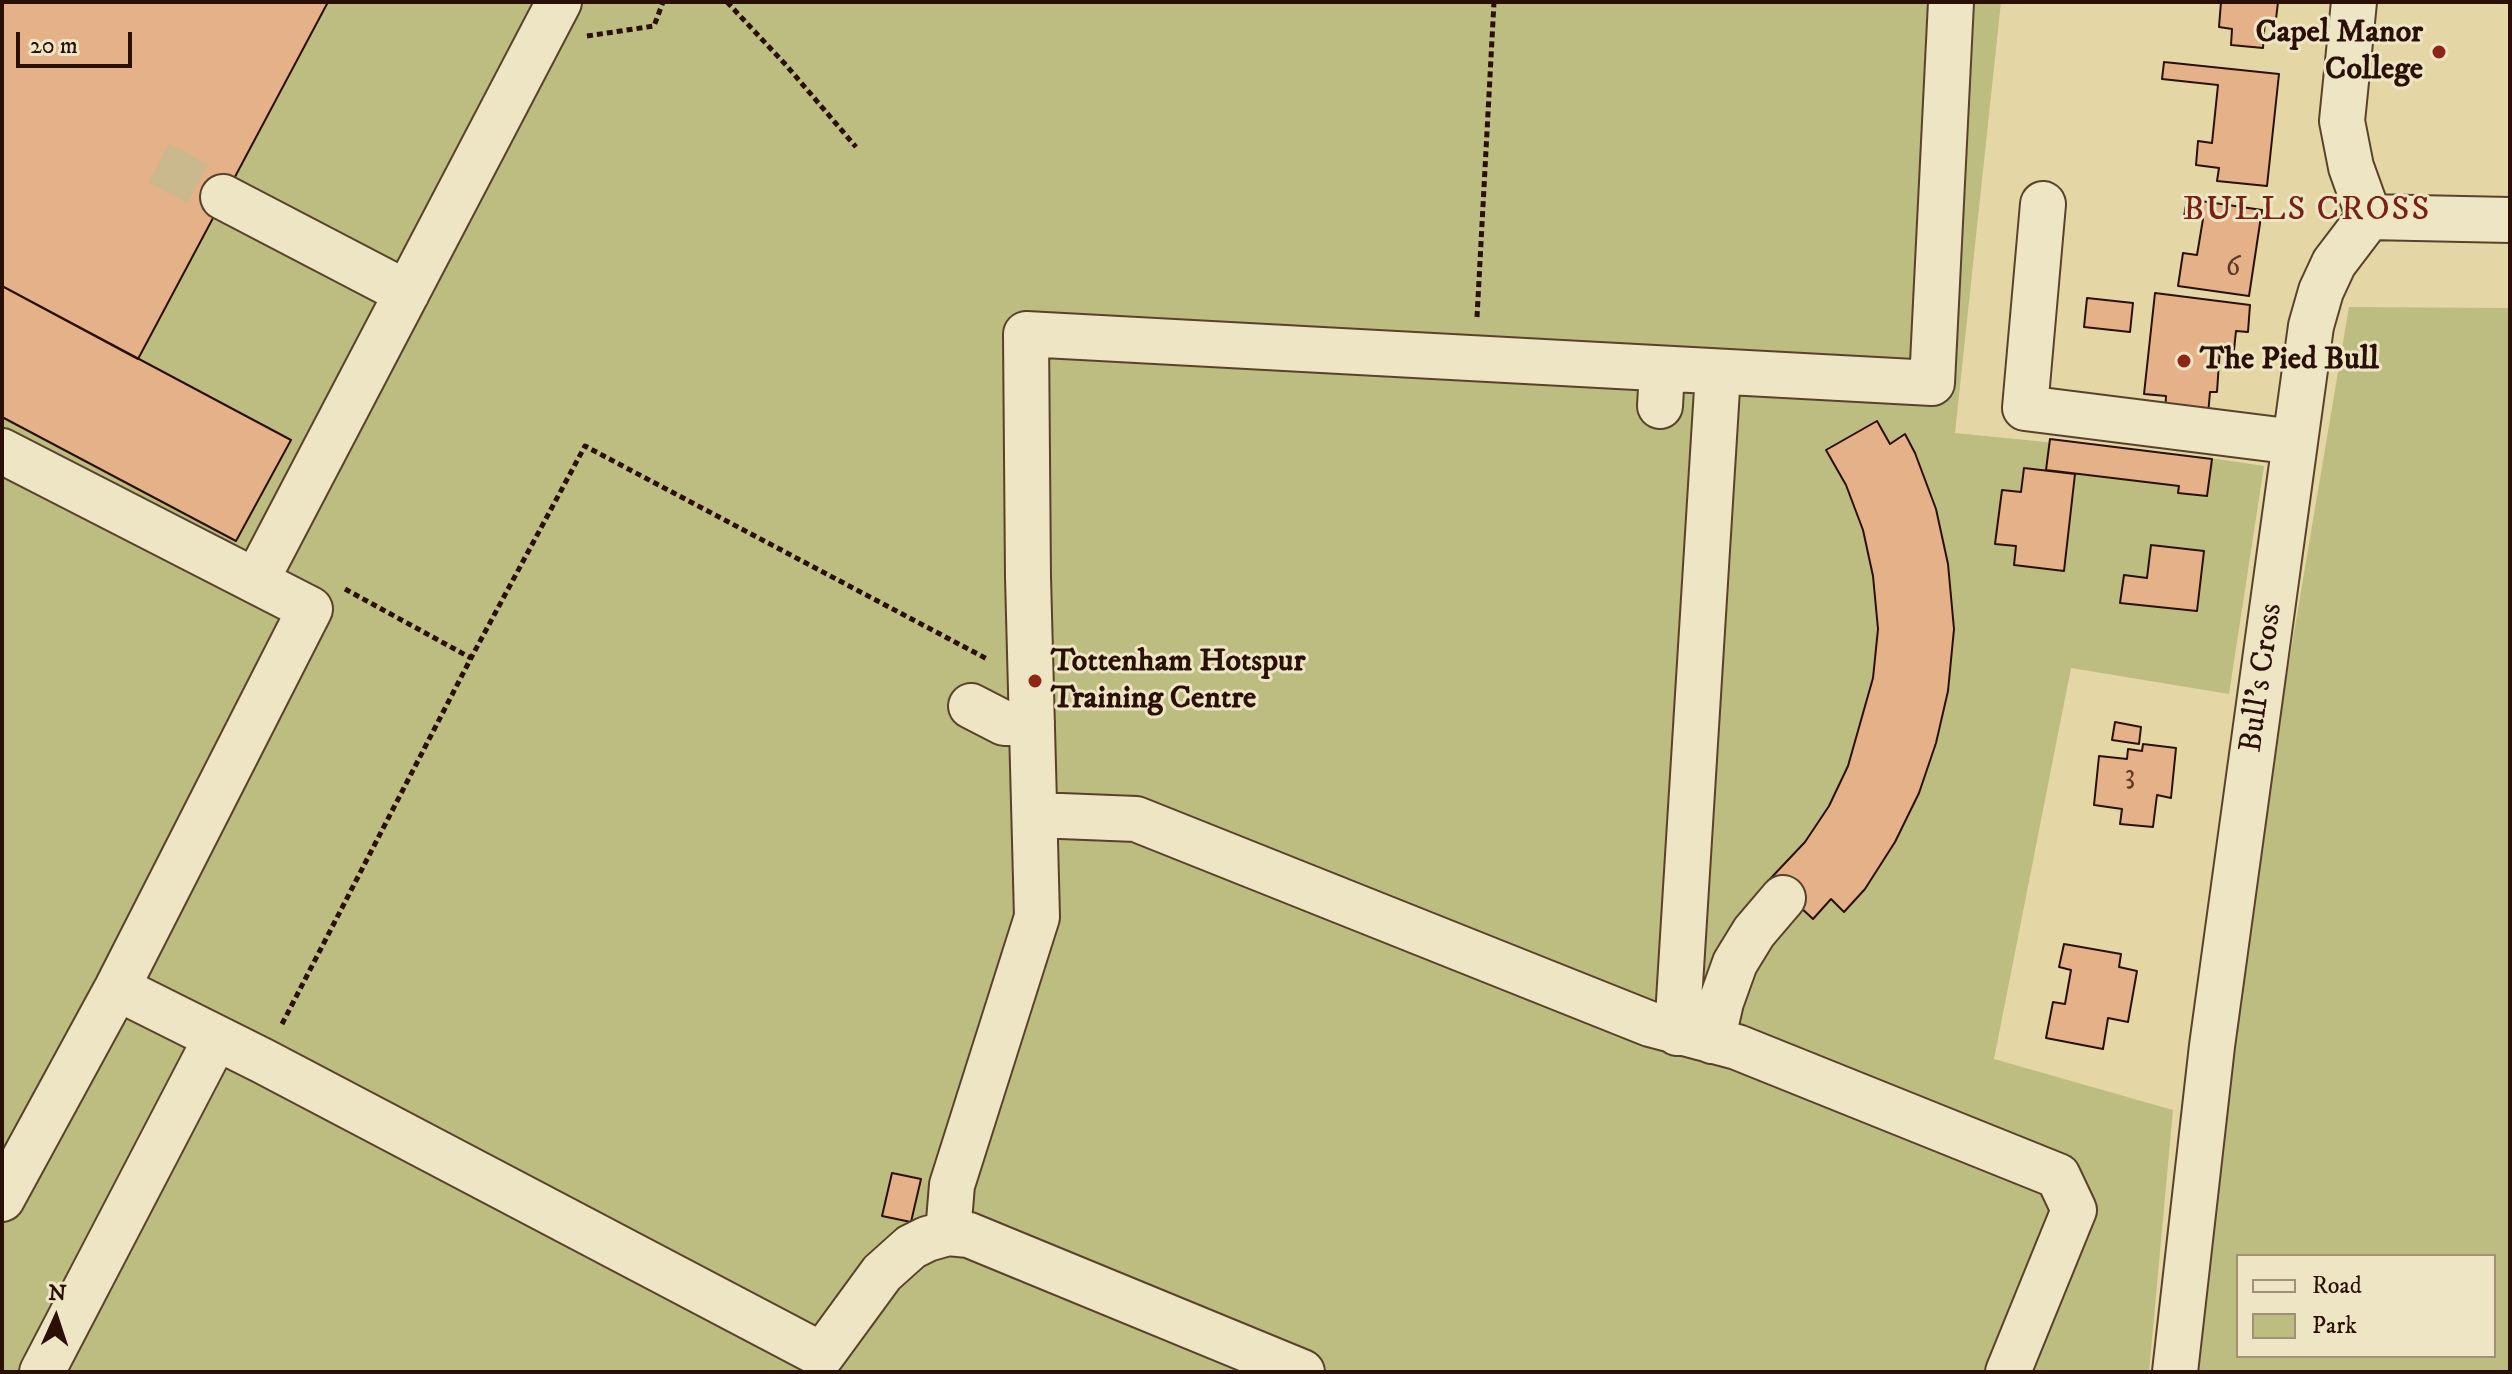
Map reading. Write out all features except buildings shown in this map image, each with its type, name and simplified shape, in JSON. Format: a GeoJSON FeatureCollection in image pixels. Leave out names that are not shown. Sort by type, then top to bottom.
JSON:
{"type":"FeatureCollection","features":[{"type":"Feature","properties":{"kind":"street"},"geometry":{"type":"LineString","coordinates":[[948,1233],[952,1185],[1037,917],[1026,334],[1474,358],[1661,388],[1718,373],[1932,383],[1951,2]]}},
{"type":"Feature","properties":{"kind":"street"},"geometry":{"type":"LineString","coordinates":[[2354,2],[2342,121],[2351,167],[2369,217],[2510,220]]}},
{"type":"Feature","properties":{"kind":"street"},"geometry":{"type":"LineString","coordinates":[[256,581],[555,9]]}},
{"type":"Feature","properties":{"kind":"street"},"geometry":{"type":"LineString","coordinates":[[223,197],[407,293]]}},
{"type":"Feature","properties":{"kind":"street"},"geometry":{"type":"LineString","coordinates":[[2043,204],[2025,408],[2295,442]]}},
{"type":"Feature","properties":{"kind":"street","name":"Bull's Cross"},"geometry":{"type":"LineString","coordinates":[[2175,1372],[2212,1046],[2311,326],[2321,291],[2334,263],[2369,217]]}},
{"type":"Feature","properties":{"kind":"street"},"geometry":{"type":"LineString","coordinates":[[1695,1037],[1718,373]]}},
{"type":"Feature","properties":{"kind":"street"},"geometry":{"type":"LineString","coordinates":[[2,451],[310,609],[117,988],[2,1199]]}},
{"type":"Feature","properties":{"kind":"street"},"geometry":{"type":"LineString","coordinates":[[971,706],[1004,723],[1032,722]]}},
{"type":"Feature","properties":{"kind":"street"},"geometry":{"type":"LineString","coordinates":[[1036,815],[1136,819],[1650,1024],[1737,1047],[2058,1176],[2074,1210],[2008,1372]]}},
{"type":"Feature","properties":{"kind":"street"},"geometry":{"type":"LineString","coordinates":[[1695,1037],[1721,1002],[1735,963],[1754,932],[1783,898]]}},
{"type":"Feature","properties":{"kind":"street"},"geometry":{"type":"LineString","coordinates":[[117,988],[263,1061],[826,1364],[882,1273],[911,1247],[948,1233],[969,1235],[1302,1372]]}},
{"type":"Feature","properties":{"kind":"street"},"geometry":{"type":"LineString","coordinates":[[42,1372],[216,1038]]}},
{"type":"Feature","properties":{"kind":"path"},"geometry":{"type":"LineString","coordinates":[[555,9],[588,36],[654,26],[663,2]]}},
{"type":"Feature","properties":{"kind":"path"},"geometry":{"type":"LineString","coordinates":[[727,2],[856,147]]}},
{"type":"Feature","properties":{"kind":"path"},"geometry":{"type":"LineString","coordinates":[[1474,358],[1494,2]]}},
{"type":"Feature","properties":{"kind":"path"},"geometry":{"type":"LineString","coordinates":[[263,1061],[471,658],[585,446],[989,660],[971,706]]}},
{"type":"Feature","properties":{"kind":"path"},"geometry":{"type":"LineString","coordinates":[[310,609],[332,581],[471,658]]}},
{"type":"Feature","properties":{"kind":"green space","name":"Tottenham Hotspur Training Centre"},"geometry":{"type":"Polygon","coordinates":[[[2,2],[2001,2],[1955,433],[2264,466],[2229,694],[2071,668],[1994,1059],[2173,1110],[2149,1372],[2,1372],[2,2]]]}},
{"type":"Feature","properties":{"kind":"green space"},"geometry":{"type":"Polygon","coordinates":[[[2349,307],[2510,308],[2510,1372],[2198,1372],[2258,846],[2349,307]]]}},
{"type":"Feature","properties":{"kind":"tunnel"},"geometry":{"type":"LineString","coordinates":[[159,163],[223,197]]}},
{"type":"Feature","properties":{"kind":"place","name":"Capel Manor College"},"geometry":{"type":"Point","coordinates":[2439,52]}},
{"type":"Feature","properties":{"kind":"place","name":"The Pied Bull"},"geometry":{"type":"Point","coordinates":[2184,361]}},
{"type":"Feature","properties":{"kind":"place","name":"Tottenham Hotspur Training Centre"},"geometry":{"type":"Point","coordinates":[1035,681]}},
{"type":"Feature","properties":{"kind":"district","name":"BULLS CROSS"},"geometry":{"type":"Point","coordinates":[2307,212]}}]}
